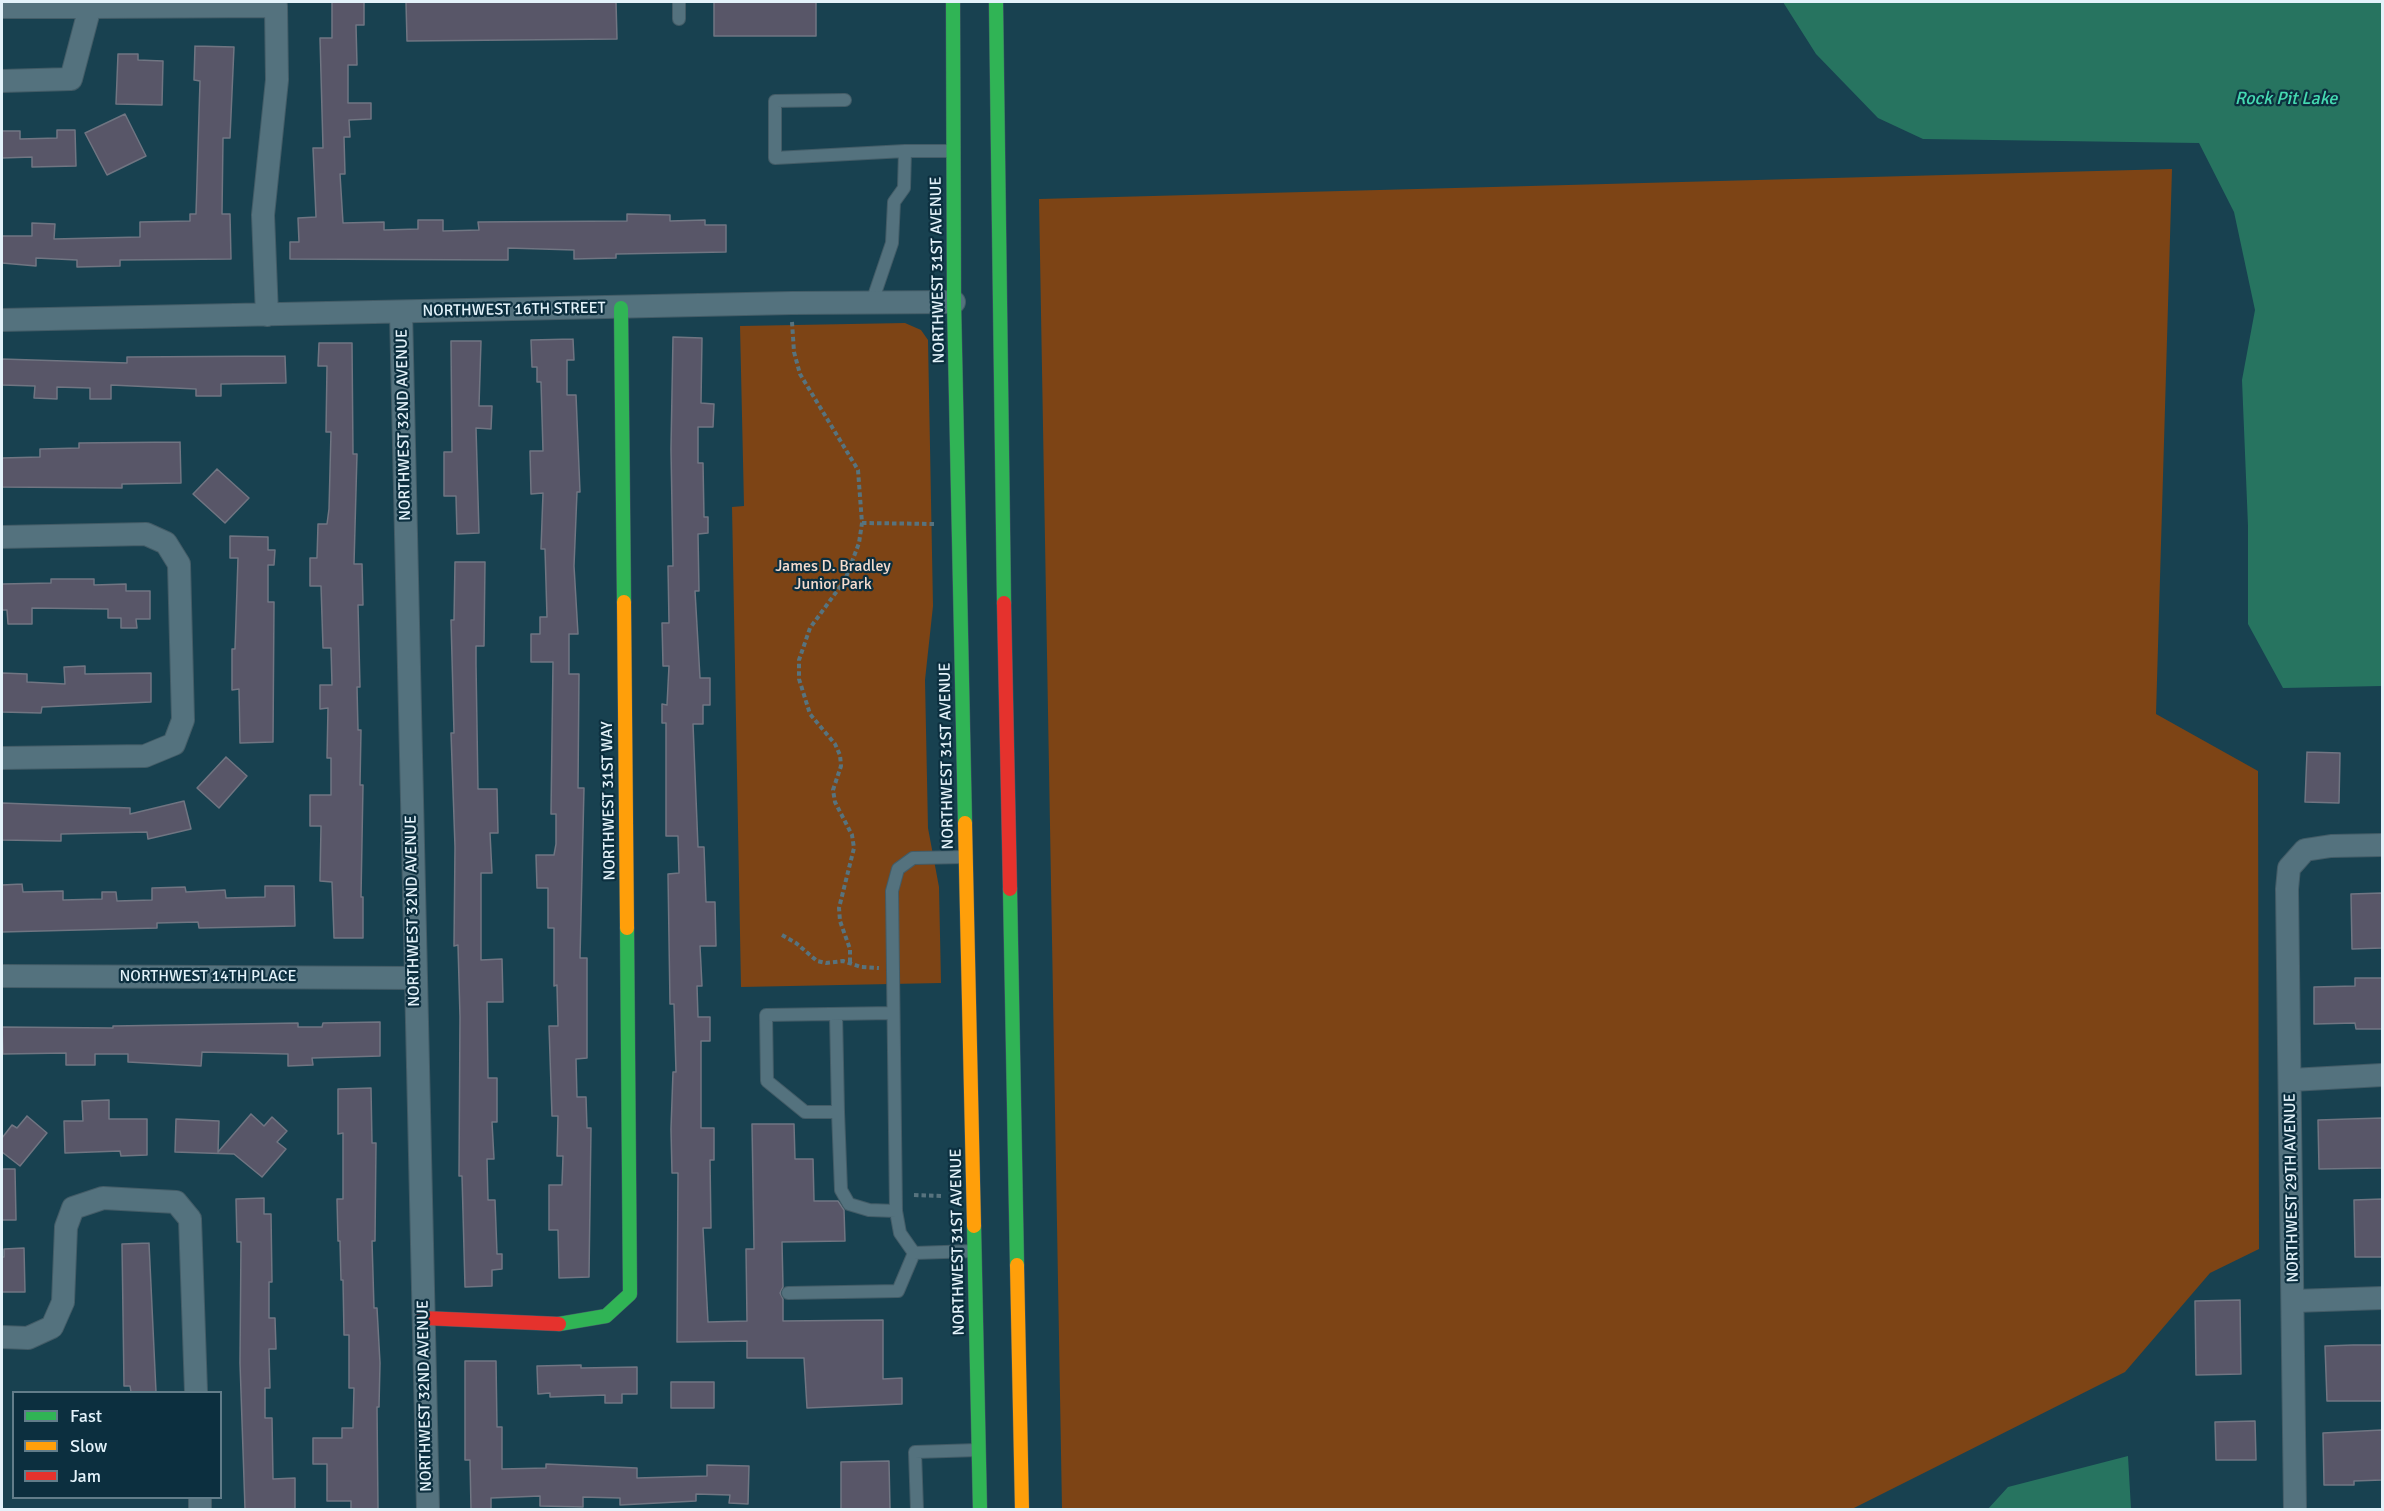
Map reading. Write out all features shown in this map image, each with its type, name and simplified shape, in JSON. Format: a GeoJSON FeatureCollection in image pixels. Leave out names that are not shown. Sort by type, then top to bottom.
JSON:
{"type":"FeatureCollection","features":[{"type":"Feature","properties":{"kind":"main road","name":"NORTHWEST 31ST AVENUE"},"geometry":{"type":"LineString","coordinates":[[953,2],[954,151],[964,306],[965,857],[980,1509]]}},
{"type":"Feature","properties":{"kind":"main road"},"geometry":{"type":"LineString","coordinates":[[996,2],[999,353],[1022,1509]]}},
{"type":"Feature","properties":{"kind":"main road","name":"NORTHWEST 31ST WAY"},"geometry":{"type":"LineString","coordinates":[[423,1318],[565,1324],[606,1316],[630,1294],[621,308]]}},
{"type":"Feature","properties":{"kind":"main road"},"geometry":{"type":"LineString","coordinates":[[988,326],[999,353]]}},
{"type":"Feature","properties":{"kind":"street"},"geometry":{"type":"LineString","coordinates":[[2,7],[276,6],[277,81],[263,215],[267,315]]}},
{"type":"Feature","properties":{"kind":"street"},"geometry":{"type":"LineString","coordinates":[[2,81],[71,79],[90,7]]}},
{"type":"Feature","properties":{"kind":"street","name":"NORTHWEST 16TH STREET"},"geometry":{"type":"LineString","coordinates":[[2,320],[872,302],[964,306]]}},
{"type":"Feature","properties":{"kind":"street","name":"NORTHWEST 32ND AVENUE"},"geometry":{"type":"LineString","coordinates":[[401,312],[428,1509]]}},
{"type":"Feature","properties":{"kind":"street"},"geometry":{"type":"LineString","coordinates":[[2,537],[146,534],[166,543],[179,564],[183,720],[174,744],[145,756],[2,758]]}},
{"type":"Feature","properties":{"kind":"street","name":"NORTHWEST 29TH AVENUE"},"geometry":{"type":"LineString","coordinates":[[2295,1509],[2287,889],[2289,868],[2305,850],[2331,846],[2382,845]]}},
{"type":"Feature","properties":{"kind":"street","name":"NORTHWEST 14TH PLACE"},"geometry":{"type":"LineString","coordinates":[[2,976],[415,978]]}},
{"type":"Feature","properties":{"kind":"street"},"geometry":{"type":"LineString","coordinates":[[2291,1080],[2382,1076]]}},
{"type":"Feature","properties":{"kind":"street"},"geometry":{"type":"LineString","coordinates":[[2,1337],[28,1338],[52,1327],[63,1302],[66,1227],[73,1208],[103,1198],[176,1202],[190,1219],[196,1391]]}},
{"type":"Feature","properties":{"kind":"street"},"geometry":{"type":"LineString","coordinates":[[2294,1301],[2382,1298]]}},
{"type":"Feature","properties":{"kind":"lane"},"geometry":{"type":"LineString","coordinates":[[679,2],[679,19]]}},
{"type":"Feature","properties":{"kind":"lane"},"geometry":{"type":"LineString","coordinates":[[845,100],[775,101],[775,158],[904,151],[954,151]]}},
{"type":"Feature","properties":{"kind":"lane"},"geometry":{"type":"LineString","coordinates":[[872,302],[892,243],[894,202],[904,188],[904,151]]}},
{"type":"Feature","properties":{"kind":"lane"},"geometry":{"type":"LineString","coordinates":[[914,1253],[900,1233],[896,1211],[892,891],[898,869],[913,858],[965,857]]}},
{"type":"Feature","properties":{"kind":"lane"},"geometry":{"type":"LineString","coordinates":[[838,1112],[805,1112],[767,1081],[766,1015],[893,1013]]}},
{"type":"Feature","properties":{"kind":"lane"},"geometry":{"type":"LineString","coordinates":[[836,1014],[840,1190],[849,1203],[869,1210],[896,1211]]}},
{"type":"Feature","properties":{"kind":"lane"},"geometry":{"type":"LineString","coordinates":[[914,1253],[974,1251]]}},
{"type":"Feature","properties":{"kind":"lane"},"geometry":{"type":"LineString","coordinates":[[788,1293],[898,1291],[914,1253]]}},
{"type":"Feature","properties":{"kind":"lane"},"geometry":{"type":"LineString","coordinates":[[917,1509],[915,1452],[979,1450]]}},
{"type":"Feature","properties":{"kind":"path"},"geometry":{"type":"LineString","coordinates":[[792,321],[794,352],[800,374],[858,470],[862,523],[859,543],[845,580],[810,628],[799,660],[799,679],[810,714],[835,744],[840,755],[840,766],[833,790],[835,802],[852,835],[854,848],[839,908],[850,962]]}},
{"type":"Feature","properties":{"kind":"path"},"geometry":{"type":"LineString","coordinates":[[862,523],[936,524]]}},
{"type":"Feature","properties":{"kind":"path"},"geometry":{"type":"LineString","coordinates":[[782,935],[796,943],[817,961],[850,962],[861,967],[883,967]]}},
{"type":"Feature","properties":{"kind":"path"},"geometry":{"type":"LineString","coordinates":[[914,1196],[942,1196]]}},
{"type":"Feature","properties":{"kind":"green space"},"geometry":{"type":"Polygon","coordinates":[[[2172,169],[2156,714],[2258,771],[2259,1249],[2210,1273],[2125,1372],[1852,1509],[1062,1509],[1039,199],[2172,169]]]}},
{"type":"Feature","properties":{"kind":"green space","name":"James D. Bradley Junior Park"},"geometry":{"type":"Polygon","coordinates":[[[905,323],[921,330],[928,340],[933,606],[925,680],[928,828],[939,887],[941,983],[741,987],[732,507],[744,506],[740,326],[905,323]]]}},
{"type":"Feature","properties":{"kind":"water","name":"Rock Pit Lake"},"geometry":{"type":"Polygon","coordinates":[[[1783,2],[2382,2],[2382,686],[2283,688],[2248,624],[2248,526],[2242,380],[2255,310],[2234,212],[2199,143],[1923,139],[1878,118],[1816,54],[1783,2]]]}},
{"type":"Feature","properties":{"kind":"water"},"geometry":{"type":"Polygon","coordinates":[[[2128,1456],[2131,1509],[1988,1509],[2008,1487],[2128,1456]]]}},
{"type":"Feature","properties":{"kind":"building"},"geometry":{"type":"Polygon","coordinates":[[[332,2],[364,2],[364,25],[356,25],[357,65],[348,65],[348,103],[371,103],[371,119],[349,120],[350,137],[344,137],[345,174],[340,174],[343,223],[384,222],[384,230],[418,229],[418,220],[443,220],[443,231],[479,230],[478,222],[627,221],[627,214],[670,215],[670,221],[705,220],[705,225],[726,225],[726,252],[616,254],[616,258],[574,259],[574,250],[508,248],[508,260],[290,259],[290,242],[299,242],[298,218],[316,217],[313,148],[323,148],[320,38],[332,38],[332,2]]]}},
{"type":"Feature","properties":{"kind":"building"},"geometry":{"type":"Polygon","coordinates":[[[406,2],[616,2],[617,39],[407,41],[406,2]]]}},
{"type":"Feature","properties":{"kind":"building"},"geometry":{"type":"Polygon","coordinates":[[[714,2],[816,2],[816,36],[714,36],[714,2]]]}},
{"type":"Feature","properties":{"kind":"building"},"geometry":{"type":"Polygon","coordinates":[[[195,46],[234,47],[230,138],[223,138],[222,214],[230,214],[231,259],[120,260],[120,266],[77,267],[77,260],[36,258],[36,266],[2,263],[2,236],[32,236],[32,223],[55,224],[54,239],[140,237],[140,222],[190,221],[190,214],[196,214],[200,81],[194,80],[195,46]]]}},
{"type":"Feature","properties":{"kind":"building"},"geometry":{"type":"Polygon","coordinates":[[[118,54],[138,54],[138,60],[163,61],[162,105],[116,104],[118,54]]]}},
{"type":"Feature","properties":{"kind":"building"},"geometry":{"type":"Polygon","coordinates":[[[125,114],[146,156],[107,175],[85,133],[125,114]]]}},
{"type":"Feature","properties":{"kind":"building"},"geometry":{"type":"Polygon","coordinates":[[[57,130],[75,130],[76,166],[32,167],[32,157],[2,158],[2,131],[20,131],[20,139],[57,138],[57,130]]]}},
{"type":"Feature","properties":{"kind":"building"},"geometry":{"type":"Polygon","coordinates":[[[673,337],[702,338],[701,403],[714,404],[713,427],[698,427],[698,463],[703,463],[704,517],[708,517],[708,533],[698,534],[699,591],[695,591],[700,678],[710,678],[710,705],[703,705],[703,724],[693,724],[698,847],[704,847],[706,902],[715,902],[716,946],[700,946],[702,986],[697,986],[698,1017],[710,1017],[710,1041],[701,1041],[701,1128],[714,1128],[714,1160],[710,1160],[711,1228],[703,1228],[708,1322],[747,1321],[746,1249],[754,1249],[752,1124],[794,1124],[795,1159],[813,1159],[814,1201],[838,1201],[844,1210],[845,1241],[782,1242],[783,1287],[780,1293],[783,1299],[783,1321],[883,1320],[883,1379],[902,1378],[902,1404],[807,1408],[804,1358],[747,1358],[747,1341],[677,1342],[678,1173],[672,1173],[673,1072],[676,1072],[674,1004],[670,1004],[668,874],[679,873],[678,836],[666,836],[666,723],[662,723],[662,704],[667,705],[669,666],[663,666],[662,623],[669,623],[668,566],[673,566],[671,449],[673,337]]]}},
{"type":"Feature","properties":{"kind":"building"},"geometry":{"type":"Polygon","coordinates":[[[573,339],[574,360],[567,360],[567,395],[576,395],[580,492],[577,492],[574,566],[578,634],[569,634],[569,674],[579,674],[578,788],[584,788],[580,958],[587,958],[587,1058],[576,1059],[577,1097],[586,1097],[587,1128],[591,1128],[589,1277],[559,1278],[558,1230],[549,1230],[549,1185],[562,1185],[563,1156],[557,1156],[558,1116],[552,1116],[549,1026],[558,1026],[557,985],[554,986],[554,928],[548,928],[548,888],[537,888],[536,855],[554,855],[556,844],[556,814],[551,814],[553,662],[531,662],[531,634],[540,634],[540,617],[547,617],[545,549],[541,549],[543,493],[531,494],[530,451],[543,451],[541,382],[537,382],[537,367],[532,367],[531,340],[573,339]]]}},
{"type":"Feature","properties":{"kind":"building"},"geometry":{"type":"Polygon","coordinates":[[[451,341],[481,341],[479,406],[492,406],[491,429],[476,428],[479,533],[457,534],[456,496],[444,496],[444,452],[452,452],[451,341]]]}},
{"type":"Feature","properties":{"kind":"building"},"geometry":{"type":"Polygon","coordinates":[[[319,343],[352,343],[353,454],[357,454],[354,564],[362,564],[363,605],[358,605],[360,687],[357,687],[358,730],[361,730],[360,785],[363,785],[361,897],[363,897],[363,938],[334,938],[332,882],[320,881],[321,826],[310,826],[310,795],[331,795],[331,758],[327,758],[328,708],[320,709],[320,685],[332,685],[331,648],[323,648],[321,586],[310,586],[310,558],[317,558],[318,524],[327,524],[329,509],[331,432],[326,432],[327,366],[318,366],[319,343]]]}},
{"type":"Feature","properties":{"kind":"building"},"geometry":{"type":"Polygon","coordinates":[[[285,356],[286,383],[221,384],[221,396],[196,396],[196,389],[111,385],[111,399],[90,399],[90,388],[57,387],[57,399],[34,398],[35,386],[2,385],[2,359],[127,363],[127,357],[285,356]]]}},
{"type":"Feature","properties":{"kind":"building"},"geometry":{"type":"Polygon","coordinates":[[[180,442],[181,483],[122,484],[122,488],[2,487],[2,458],[40,457],[40,449],[79,448],[79,443],[180,442]]]}},
{"type":"Feature","properties":{"kind":"building"},"geometry":{"type":"Polygon","coordinates":[[[217,469],[249,498],[225,523],[193,494],[217,469]]]}},
{"type":"Feature","properties":{"kind":"building"},"geometry":{"type":"Polygon","coordinates":[[[230,536],[268,537],[268,550],[275,550],[274,565],[268,565],[268,602],[274,602],[273,742],[240,743],[239,689],[232,690],[232,649],[235,649],[238,558],[230,558],[230,536]]]}},
{"type":"Feature","properties":{"kind":"building"},"geometry":{"type":"Polygon","coordinates":[[[455,562],[485,562],[484,646],[476,646],[478,789],[497,789],[498,833],[490,833],[492,873],[481,873],[481,960],[502,959],[503,1002],[487,1002],[488,1078],[497,1078],[497,1122],[492,1122],[494,1159],[487,1159],[488,1200],[495,1200],[497,1254],[502,1254],[502,1269],[492,1270],[492,1286],[465,1287],[462,1176],[459,1176],[460,1017],[458,945],[454,946],[455,847],[451,733],[454,733],[451,620],[454,620],[455,562]]]}},
{"type":"Feature","properties":{"kind":"building"},"geometry":{"type":"Polygon","coordinates":[[[51,579],[94,579],[94,585],[126,584],[126,591],[150,591],[150,619],[136,619],[137,628],[121,628],[121,618],[108,618],[108,609],[32,608],[32,624],[8,624],[7,610],[2,610],[2,584],[51,583],[51,579]]]}},
{"type":"Feature","properties":{"kind":"building"},"geometry":{"type":"Polygon","coordinates":[[[85,666],[85,674],[151,673],[151,702],[42,707],[41,713],[2,712],[2,673],[27,674],[27,682],[65,684],[64,667],[85,666]]]}},
{"type":"Feature","properties":{"kind":"building"},"geometry":{"type":"Polygon","coordinates":[[[2307,752],[2340,753],[2339,803],[2305,802],[2307,752]]]}},
{"type":"Feature","properties":{"kind":"building"},"geometry":{"type":"Polygon","coordinates":[[[226,757],[247,776],[219,808],[197,788],[226,757]]]}},
{"type":"Feature","properties":{"kind":"building"},"geometry":{"type":"Polygon","coordinates":[[[184,801],[191,829],[148,839],[147,832],[61,834],[61,841],[2,840],[2,803],[130,808],[130,814],[184,801]]]}},
{"type":"Feature","properties":{"kind":"building"},"geometry":{"type":"Polygon","coordinates":[[[22,884],[23,892],[63,891],[63,900],[102,899],[102,892],[116,892],[117,901],[152,900],[152,888],[185,887],[186,892],[225,890],[226,898],[265,897],[265,886],[294,886],[295,926],[199,928],[198,922],[157,923],[157,928],[2,932],[2,885],[22,884]]]}},
{"type":"Feature","properties":{"kind":"building"},"geometry":{"type":"Polygon","coordinates":[[[2382,893],[2382,948],[2352,949],[2351,894],[2382,893]]]}},
{"type":"Feature","properties":{"kind":"building"},"geometry":{"type":"Polygon","coordinates":[[[2355,978],[2382,978],[2382,1029],[2356,1029],[2355,1023],[2314,1024],[2314,987],[2355,986],[2355,978]]]}},
{"type":"Feature","properties":{"kind":"building"},"geometry":{"type":"Polygon","coordinates":[[[380,1022],[380,1056],[312,1058],[313,1065],[288,1066],[288,1054],[202,1052],[201,1066],[128,1062],[128,1054],[95,1054],[95,1065],[66,1065],[66,1053],[3,1054],[2,1027],[113,1028],[113,1026],[298,1023],[298,1027],[322,1027],[323,1023],[380,1022]]]}},
{"type":"Feature","properties":{"kind":"building"},"geometry":{"type":"Polygon","coordinates":[[[371,1088],[372,1143],[376,1143],[375,1241],[372,1241],[374,1308],[377,1308],[380,1363],[379,1407],[377,1407],[378,1509],[351,1509],[351,1501],[327,1501],[327,1464],[313,1464],[313,1438],[342,1438],[342,1428],[353,1428],[354,1388],[349,1388],[349,1335],[344,1335],[343,1280],[341,1280],[340,1241],[338,1241],[337,1199],[343,1199],[343,1133],[338,1134],[338,1089],[371,1088]]]}},
{"type":"Feature","properties":{"kind":"building"},"geometry":{"type":"Polygon","coordinates":[[[109,1100],[109,1119],[147,1119],[147,1155],[121,1156],[120,1151],[65,1153],[64,1121],[83,1121],[82,1101],[109,1100]]]}},
{"type":"Feature","properties":{"kind":"building"},"geometry":{"type":"Polygon","coordinates":[[[251,1114],[264,1126],[272,1117],[287,1131],[277,1142],[286,1149],[262,1177],[234,1154],[175,1152],[176,1119],[219,1121],[218,1152],[251,1114]]]}},
{"type":"Feature","properties":{"kind":"building"},"geometry":{"type":"Polygon","coordinates":[[[27,1116],[47,1133],[20,1166],[2,1152],[2,1138],[12,1125],[17,1128],[27,1116]]]}},
{"type":"Feature","properties":{"kind":"building"},"geometry":{"type":"Polygon","coordinates":[[[2382,1118],[2382,1168],[2319,1169],[2318,1120],[2382,1118]]]}},
{"type":"Feature","properties":{"kind":"building"},"geometry":{"type":"Polygon","coordinates":[[[2,1169],[15,1169],[16,1220],[2,1220],[2,1169]]]}},
{"type":"Feature","properties":{"kind":"building"},"geometry":{"type":"Polygon","coordinates":[[[264,1198],[264,1214],[271,1214],[272,1282],[269,1282],[269,1318],[275,1318],[276,1349],[269,1349],[270,1388],[265,1388],[265,1418],[272,1418],[273,1479],[295,1478],[295,1509],[245,1509],[240,1363],[241,1242],[237,1242],[236,1199],[264,1198]]]}},
{"type":"Feature","properties":{"kind":"building"},"geometry":{"type":"Polygon","coordinates":[[[2382,1199],[2382,1257],[2355,1257],[2354,1200],[2382,1199]]]}},
{"type":"Feature","properties":{"kind":"building"},"geometry":{"type":"Polygon","coordinates":[[[149,1243],[156,1391],[131,1391],[130,1386],[124,1386],[122,1244],[149,1243]]]}},
{"type":"Feature","properties":{"kind":"building"},"geometry":{"type":"Polygon","coordinates":[[[24,1248],[25,1292],[2,1292],[4,1249],[24,1248]]]}},
{"type":"Feature","properties":{"kind":"building"},"geometry":{"type":"Polygon","coordinates":[[[2240,1300],[2241,1374],[2196,1375],[2195,1301],[2240,1300]]]}},
{"type":"Feature","properties":{"kind":"building"},"geometry":{"type":"Polygon","coordinates":[[[2382,1345],[2382,1401],[2327,1401],[2325,1346],[2382,1345]]]}},
{"type":"Feature","properties":{"kind":"building"},"geometry":{"type":"Polygon","coordinates":[[[465,1361],[496,1361],[497,1427],[502,1427],[502,1469],[546,1468],[546,1464],[637,1468],[637,1478],[707,1476],[707,1465],[749,1466],[748,1504],[729,1503],[730,1495],[696,1494],[696,1501],[620,1505],[620,1498],[583,1497],[583,1507],[540,1506],[540,1496],[491,1498],[491,1509],[471,1509],[470,1460],[465,1460],[465,1361]]]}},
{"type":"Feature","properties":{"kind":"building"},"geometry":{"type":"Polygon","coordinates":[[[581,1365],[581,1368],[637,1367],[637,1394],[622,1394],[622,1403],[605,1403],[605,1395],[550,1397],[550,1393],[538,1394],[537,1366],[581,1365]]]}},
{"type":"Feature","properties":{"kind":"building"},"geometry":{"type":"Polygon","coordinates":[[[671,1382],[714,1382],[714,1408],[671,1408],[671,1382]]]}},
{"type":"Feature","properties":{"kind":"building"},"geometry":{"type":"Polygon","coordinates":[[[2255,1421],[2256,1460],[2216,1460],[2215,1422],[2255,1421]]]}},
{"type":"Feature","properties":{"kind":"building"},"geometry":{"type":"Polygon","coordinates":[[[2382,1430],[2382,1480],[2354,1481],[2354,1485],[2324,1485],[2323,1433],[2382,1430]]]}},
{"type":"Feature","properties":{"kind":"building"},"geometry":{"type":"Polygon","coordinates":[[[889,1461],[890,1509],[841,1509],[841,1462],[889,1461]]]}},
{"type":"Feature","properties":{"kind":"traffic: fast"},"geometry":{"type":"LineString","coordinates":[[953,2],[954,302],[965,823]]}},
{"type":"Feature","properties":{"kind":"traffic: fast"},"geometry":{"type":"LineString","coordinates":[[996,2],[1004,603]]}},
{"type":"Feature","properties":{"kind":"traffic: fast"},"geometry":{"type":"LineString","coordinates":[[621,308],[624,602]]}},
{"type":"Feature","properties":{"kind":"traffic: fast"},"geometry":{"type":"LineString","coordinates":[[1010,889],[1017,1265]]}},
{"type":"Feature","properties":{"kind":"traffic: fast"},"geometry":{"type":"LineString","coordinates":[[559,1324],[606,1316],[630,1294],[627,928]]}},
{"type":"Feature","properties":{"kind":"traffic: fast"},"geometry":{"type":"LineString","coordinates":[[974,1226],[980,1510]]}},
{"type":"Feature","properties":{"kind":"traffic: slow"},"geometry":{"type":"LineString","coordinates":[[624,602],[627,928]]}},
{"type":"Feature","properties":{"kind":"traffic: slow"},"geometry":{"type":"LineString","coordinates":[[965,823],[974,1226]]}},
{"type":"Feature","properties":{"kind":"traffic: slow"},"geometry":{"type":"LineString","coordinates":[[1017,1265],[1022,1510]]}},
{"type":"Feature","properties":{"kind":"traffic: jam"},"geometry":{"type":"LineString","coordinates":[[1004,603],[1010,889]]}},
{"type":"Feature","properties":{"kind":"traffic: jam"},"geometry":{"type":"LineString","coordinates":[[423,1318],[559,1324]]}}]}
